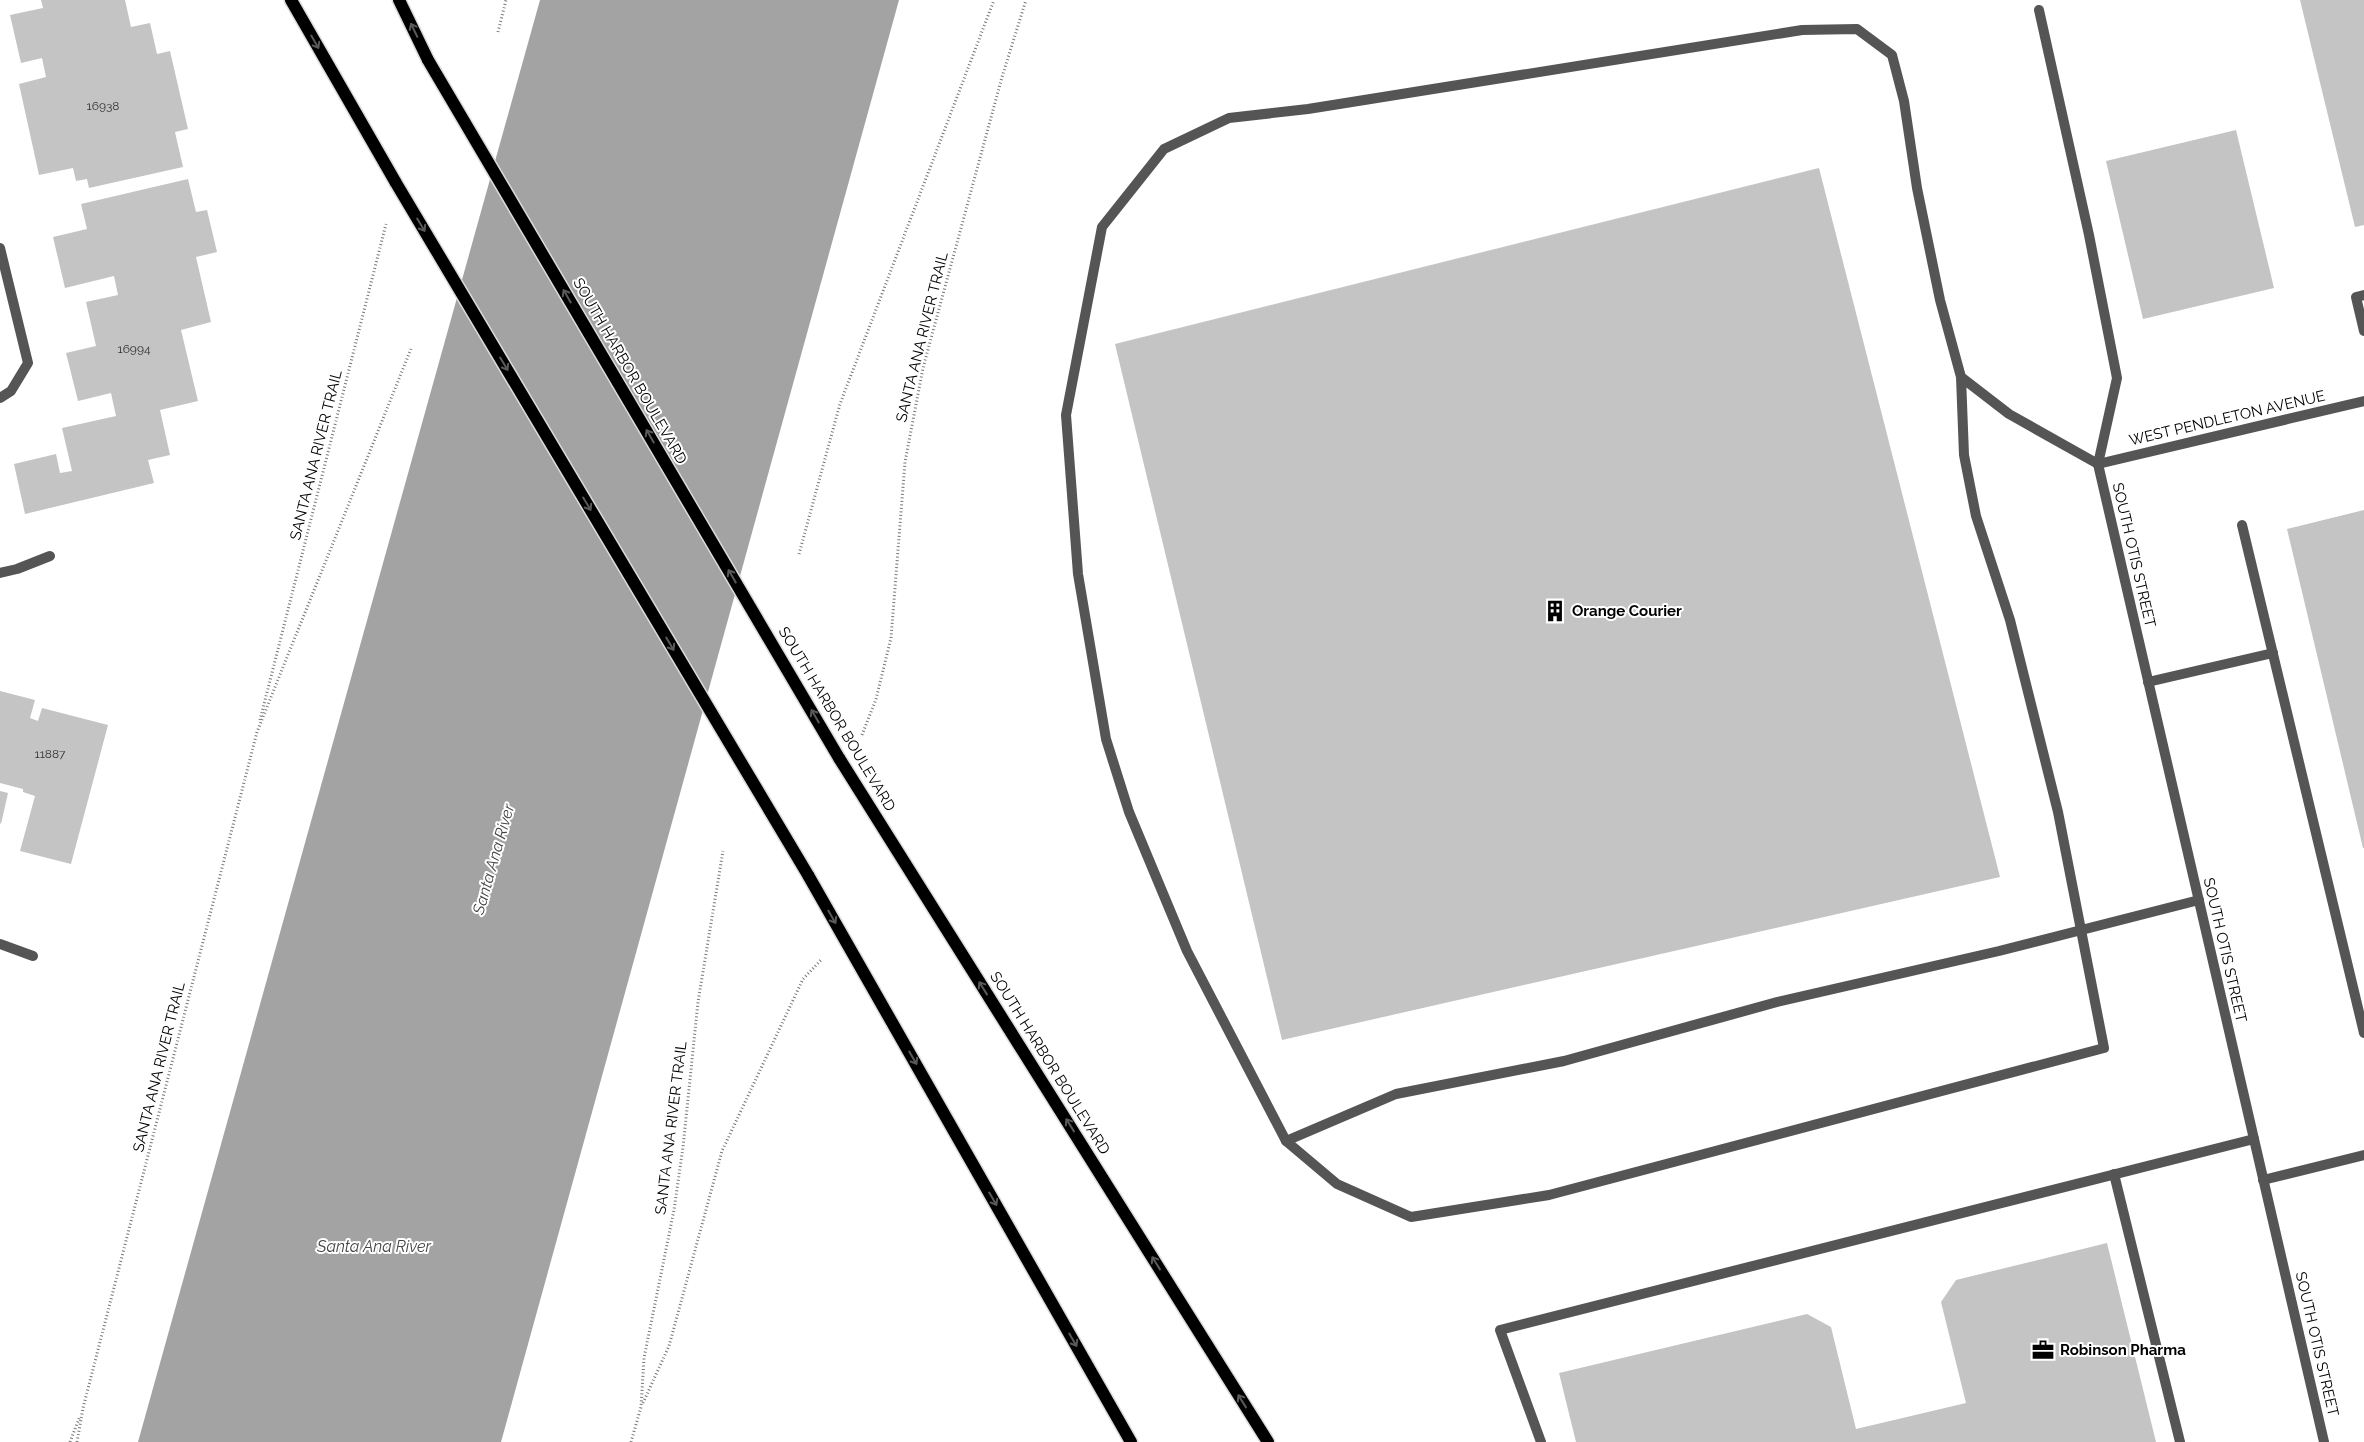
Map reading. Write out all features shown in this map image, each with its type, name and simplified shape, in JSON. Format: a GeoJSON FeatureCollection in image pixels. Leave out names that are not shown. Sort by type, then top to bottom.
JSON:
{"type":"FeatureCollection","features":[{"type":"Feature","properties":{"kind":"main road"},"geometry":{"type":"LineString","coordinates":[[290,0],[396,183],[844,936],[1131,1442]]}},
{"type":"Feature","properties":{"kind":"main road","name":"SOUTH HARBOR BOULEVARD"},"geometry":{"type":"LineString","coordinates":[[399,0],[428,60],[839,758],[1268,1442]]}},
{"type":"Feature","properties":{"kind":"street"},"geometry":{"type":"LineString","coordinates":[[1960,378],[2010,414],[2098,464],[2117,378],[2089,235],[2039,10]]}},
{"type":"Feature","properties":{"kind":"street"},"geometry":{"type":"LineString","coordinates":[[1857,29],[1892,55],[1904,101],[1917,188],[1940,300],[1960,378],[1964,455],[1976,516],[2010,620],[2058,812],[2082,930],[2104,1048],[1549,1195],[1411,1217],[1337,1184],[1286,1141],[1188,951],[1130,812],[1106,739],[1078,574],[1066,415],[1083,316],[1102,227],[1164,149],[1229,118],[1317,108],[1802,30],[1857,29]]}},
{"type":"Feature","properties":{"kind":"street"},"geometry":{"type":"LineString","coordinates":[[0,248],[28,363],[11,391],[0,398]]}},
{"type":"Feature","properties":{"kind":"street"},"geometry":{"type":"LineString","coordinates":[[2364,295],[2356,297],[2364,331]]}},
{"type":"Feature","properties":{"kind":"street","name":"WEST PENDLETON AVENUE"},"geometry":{"type":"LineString","coordinates":[[2098,464],[2364,401]]}},
{"type":"Feature","properties":{"kind":"street","name":"SOUTH OTIS STREET"},"geometry":{"type":"LineString","coordinates":[[2098,464],[2324,1442]]}},
{"type":"Feature","properties":{"kind":"street"},"geometry":{"type":"LineString","coordinates":[[2242,524],[2364,1034]]}},
{"type":"Feature","properties":{"kind":"street"},"geometry":{"type":"LineString","coordinates":[[0,572],[17,569],[50,556]]}},
{"type":"Feature","properties":{"kind":"street"},"geometry":{"type":"LineString","coordinates":[[2148,682],[2273,654]]}},
{"type":"Feature","properties":{"kind":"street"},"geometry":{"type":"LineString","coordinates":[[1286,1141],[1396,1094],[1564,1061],[1777,1002],[2082,930],[2199,900]]}},
{"type":"Feature","properties":{"kind":"street"},"geometry":{"type":"LineString","coordinates":[[0,944],[33,956]]}},
{"type":"Feature","properties":{"kind":"street"},"geometry":{"type":"LineString","coordinates":[[1542,1442],[1500,1330],[2254,1139]]}},
{"type":"Feature","properties":{"kind":"street"},"geometry":{"type":"LineString","coordinates":[[2263,1180],[2364,1155]]}},
{"type":"Feature","properties":{"kind":"street"},"geometry":{"type":"LineString","coordinates":[[2114,1174],[2180,1442]]}},
{"type":"Feature","properties":{"kind":"path"},"geometry":{"type":"LineString","coordinates":[[498,32],[506,0]]}},
{"type":"Feature","properties":{"kind":"path"},"geometry":{"type":"LineString","coordinates":[[799,554],[840,404],[994,0]]}},
{"type":"Feature","properties":{"kind":"path","name":"SANTA ANA RIVER TRAIL"},"geometry":{"type":"LineString","coordinates":[[847,770],[876,699],[891,638],[905,462],[923,368],[1002,77],[1026,0]]}},
{"type":"Feature","properties":{"kind":"path","name":"SANTA ANA RIVER TRAIL"},"geometry":{"type":"LineString","coordinates":[[77,1442],[83,1408],[396,183]]}},
{"type":"Feature","properties":{"kind":"path","name":"SANTA ANA RIVER TRAIL"},"geometry":{"type":"LineString","coordinates":[[257,732],[411,349]]}},
{"type":"Feature","properties":{"kind":"path","name":"SANTA ANA RIVER TRAIL"},"geometry":{"type":"LineString","coordinates":[[641,1407],[644,1358],[674,1210],[683,1147],[698,1002],[723,851]]}},
{"type":"Feature","properties":{"kind":"path","name":"SANTA ANA RIVER TRAIL"},"geometry":{"type":"LineString","coordinates":[[631,1442],[641,1407],[669,1346],[722,1151],[803,979],[844,936]]}},
{"type":"Feature","properties":{"kind":"path","name":"SANTA ANA RIVER TRAIL"},"geometry":{"type":"LineString","coordinates":[[70,1442],[83,1408]]}},
{"type":"Feature","properties":{"kind":"water","name":"Santa Ana River"},"geometry":{"type":"Polygon","coordinates":[[[540,0],[899,0],[501,1442],[138,1442],[540,0]]]}},
{"type":"Feature","properties":{"kind":"building"},"geometry":{"type":"Polygon","coordinates":[[[41,0],[125,0],[131,27],[150,23],[157,54],[170,51],[188,129],[175,132],[183,167],[89,188],[87,179],[76,181],[73,168],[39,175],[19,84],[46,77],[42,58],[21,63],[10,15],[43,8],[41,0]]]}},
{"type":"Feature","properties":{"kind":"building"},"geometry":{"type":"Polygon","coordinates":[[[2300,0],[2364,0],[2364,225],[2355,227],[2300,0]]]}},
{"type":"Feature","properties":{"kind":"building"},"geometry":{"type":"Polygon","coordinates":[[[2236,130],[2274,288],[2143,319],[2106,161],[2236,130]]]}},
{"type":"Feature","properties":{"kind":"building","name":"Orange Courier"},"geometry":{"type":"Polygon","coordinates":[[[1819,168],[2000,877],[1282,1040],[1115,344],[1819,168]]]}},
{"type":"Feature","properties":{"kind":"building"},"geometry":{"type":"Polygon","coordinates":[[[188,179],[196,212],[207,210],[217,252],[196,257],[211,322],[181,330],[198,401],[160,410],[170,455],[148,460],[154,483],[25,514],[14,464],[56,454],[60,473],[72,471],[62,428],[116,416],[111,393],[78,401],[66,353],[96,346],[86,302],[118,295],[114,276],[65,288],[53,237],[87,229],[81,204],[188,179]]]}},
{"type":"Feature","properties":{"kind":"building"},"geometry":{"type":"Polygon","coordinates":[[[2364,510],[2364,848],[2363,848],[2287,529],[2364,510]]]}},
{"type":"Feature","properties":{"kind":"building"},"geometry":{"type":"Polygon","coordinates":[[[0,691],[35,700],[30,718],[38,721],[42,708],[108,725],[71,864],[20,851],[35,796],[23,792],[23,789],[0,783],[0,691]]]}},
{"type":"Feature","properties":{"kind":"building"},"geometry":{"type":"Polygon","coordinates":[[[0,791],[8,793],[1,824],[0,823],[0,791]]]}},
{"type":"Feature","properties":{"kind":"building","name":"Robinson Pharma"},"geometry":{"type":"Polygon","coordinates":[[[2107,1243],[2156,1442],[1576,1442],[1559,1373],[1807,1314],[1831,1327],[1856,1429],[1966,1403],[1941,1302],[1956,1280],[2107,1243]]]}},
{"type":"Feature","properties":{"kind":"place","name":"Orange Courier"},"geometry":{"type":"Point","coordinates":[1555,611]}},
{"type":"Feature","properties":{"kind":"place","name":"Robinson Pharma"},"geometry":{"type":"Point","coordinates":[2043,1350]}}]}
